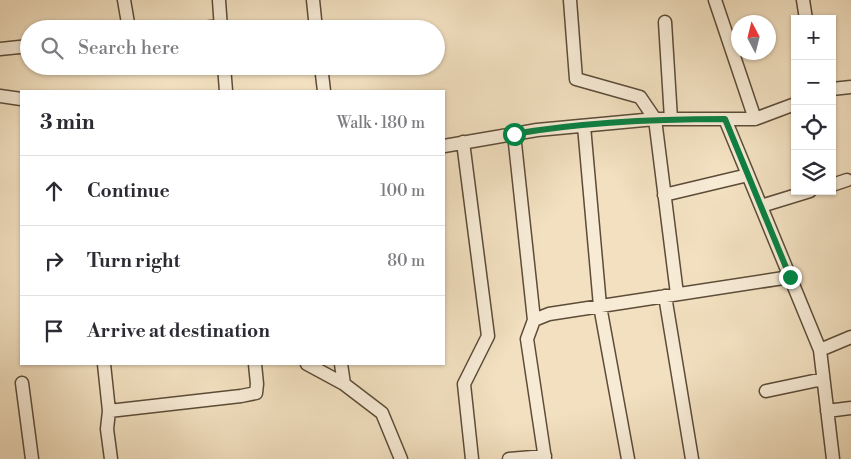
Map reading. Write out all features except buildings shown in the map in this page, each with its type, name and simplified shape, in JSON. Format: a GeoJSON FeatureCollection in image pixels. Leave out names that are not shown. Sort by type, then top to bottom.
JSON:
{"type":"FeatureCollection","features":[{"type":"Feature","properties":{"kind":"street"},"geometry":{"type":"LineString","coordinates":[[124,0],[127,20]]}},
{"type":"Feature","properties":{"kind":"street"},"geometry":{"type":"LineString","coordinates":[[219,0],[220,20]]}},
{"type":"Feature","properties":{"kind":"street"},"geometry":{"type":"LineString","coordinates":[[313,0],[315,20]]}},
{"type":"Feature","properties":{"kind":"street"},"geometry":{"type":"LineString","coordinates":[[570,0],[576,79],[640,96],[654,119],[664,195],[671,295],[692,459]]}},
{"type":"Feature","properties":{"kind":"street"},"geometry":{"type":"LineString","coordinates":[[715,0],[755,119]]}},
{"type":"Feature","properties":{"kind":"street"},"geometry":{"type":"LineString","coordinates":[[803,0],[805,15]]}},
{"type":"Feature","properties":{"kind":"street"},"geometry":{"type":"LineString","coordinates":[[665,22],[671,119]]}},
{"type":"Feature","properties":{"kind":"street"},"geometry":{"type":"LineString","coordinates":[[0,49],[20,47]]}},
{"type":"Feature","properties":{"kind":"street"},"geometry":{"type":"LineString","coordinates":[[225,75],[226,90]]}},
{"type":"Feature","properties":{"kind":"street"},"geometry":{"type":"LineString","coordinates":[[322,75],[324,90]]}},
{"type":"Feature","properties":{"kind":"street"},"geometry":{"type":"LineString","coordinates":[[836,89],[851,87]]}},
{"type":"Feature","properties":{"kind":"street"},"geometry":{"type":"LineString","coordinates":[[0,96],[20,99]]}},
{"type":"Feature","properties":{"kind":"street"},"geometry":{"type":"LineString","coordinates":[[445,146],[537,130],[654,119],[755,119],[791,109]]}},
{"type":"Feature","properties":{"kind":"street"},"geometry":{"type":"LineString","coordinates":[[725,119],[820,350],[832,459]]}},
{"type":"Feature","properties":{"kind":"street"},"geometry":{"type":"LineString","coordinates":[[584,126],[600,306],[628,459]]}},
{"type":"Feature","properties":{"kind":"street"},"geometry":{"type":"LineString","coordinates":[[509,459],[545,457],[527,339],[534,320],[514,134]]}},
{"type":"Feature","properties":{"kind":"street"},"geometry":{"type":"LineString","coordinates":[[463,142],[488,336],[464,384],[472,459]]}},
{"type":"Feature","properties":{"kind":"street"},"geometry":{"type":"LineString","coordinates":[[664,195],[748,175]]}},
{"type":"Feature","properties":{"kind":"street"},"geometry":{"type":"LineString","coordinates":[[836,184],[850,183]]}},
{"type":"Feature","properties":{"kind":"street"},"geometry":{"type":"LineString","coordinates":[[761,206],[797,195]]}},
{"type":"Feature","properties":{"kind":"street"},"geometry":{"type":"LineString","coordinates":[[534,320],[550,314],[790,277]]}},
{"type":"Feature","properties":{"kind":"street"},"geometry":{"type":"LineString","coordinates":[[820,350],[851,337]]}},
{"type":"Feature","properties":{"kind":"street"},"geometry":{"type":"LineString","coordinates":[[104,365],[109,411],[107,429],[111,459]]}},
{"type":"Feature","properties":{"kind":"street"},"geometry":{"type":"LineString","coordinates":[[109,411],[256,393],[257,384],[254,365]]}},
{"type":"Feature","properties":{"kind":"street"},"geometry":{"type":"LineString","coordinates":[[309,365],[344,384],[382,413],[401,459]]}},
{"type":"Feature","properties":{"kind":"street"},"geometry":{"type":"LineString","coordinates":[[341,365],[344,384]]}},
{"type":"Feature","properties":{"kind":"street"},"geometry":{"type":"LineString","coordinates":[[766,391],[823,379]]}},
{"type":"Feature","properties":{"kind":"street"},"geometry":{"type":"LineString","coordinates":[[22,383],[32,459]]}},
{"type":"Feature","properties":{"kind":"street"},"geometry":{"type":"LineString","coordinates":[[827,411],[851,408]]}},
{"type":"Feature","properties":{"kind":"route"},"geometry":{"type":"LineString","coordinates":[[514,134],[537,130],[654,119],[725,119],[790,277]]}}]}
